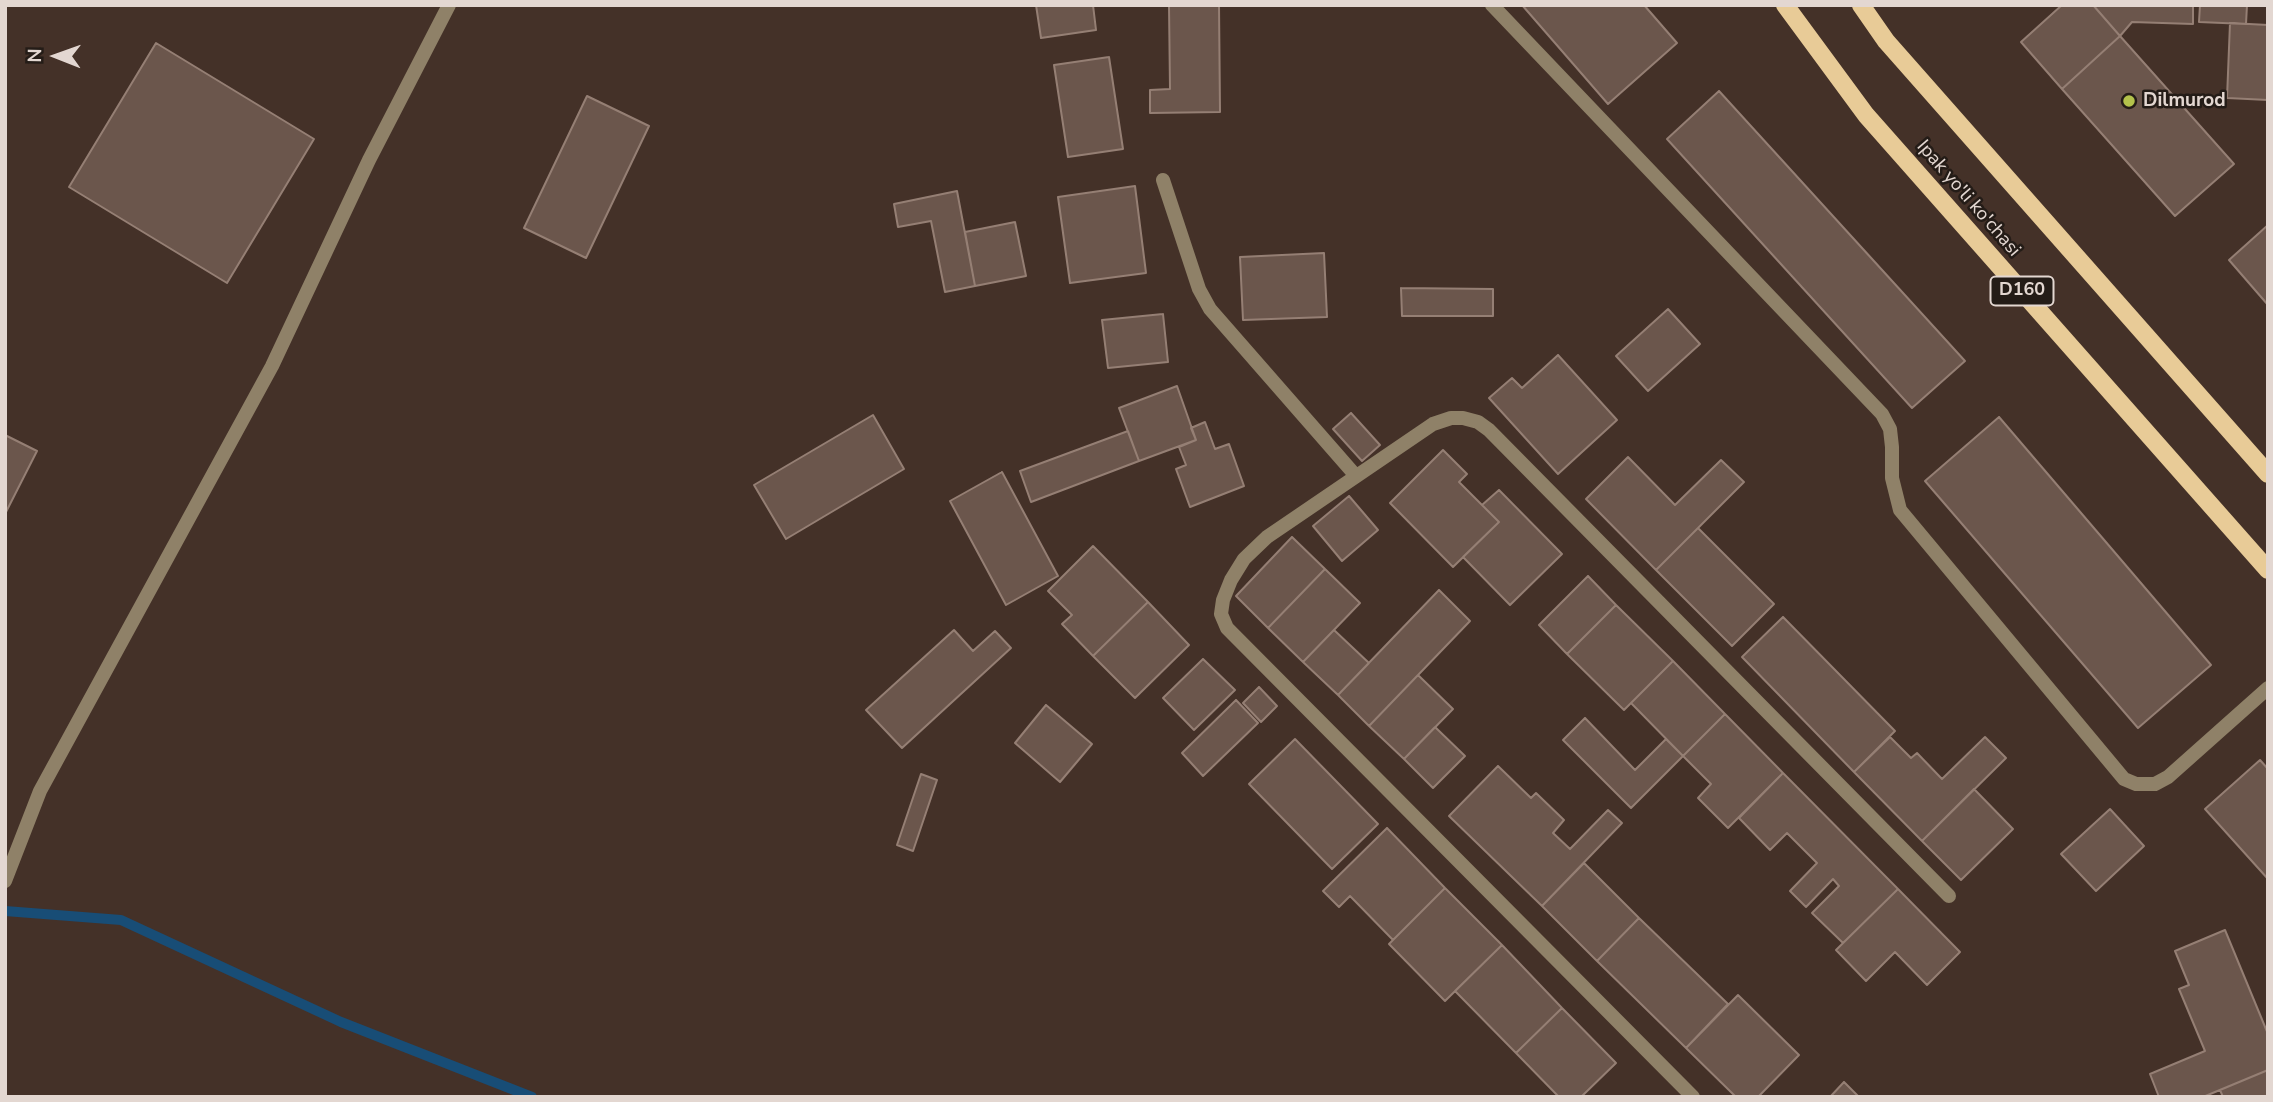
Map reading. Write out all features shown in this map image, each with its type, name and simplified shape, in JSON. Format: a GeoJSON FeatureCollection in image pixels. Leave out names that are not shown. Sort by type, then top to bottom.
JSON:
{"type":"FeatureCollection","features":[{"type":"Feature","properties":{"kind":"main road","name":"Ipak yo'li ko'chasi"},"geometry":{"type":"LineString","coordinates":[[1785,5],[1866,115],[2268,570]]}},
{"type":"Feature","properties":{"kind":"main road"},"geometry":{"type":"LineString","coordinates":[[1861,5],[1886,41],[2268,474]]}},
{"type":"Feature","properties":{"kind":"street"},"geometry":{"type":"LineString","coordinates":[[5,881],[40,791],[272,366],[369,160],[449,5]]}},
{"type":"Feature","properties":{"kind":"street"},"geometry":{"type":"LineString","coordinates":[[1492,5],[1882,414],[1889,429],[1892,478],[1900,510],[2124,779],[2136,784],[2155,784],[2168,777],[2268,688]]}},
{"type":"Feature","properties":{"kind":"street"},"geometry":{"type":"LineString","coordinates":[[1163,180],[1199,289],[1210,309],[1356,476]]}},
{"type":"Feature","properties":{"kind":"street"},"geometry":{"type":"LineString","coordinates":[[1693,1097],[1227,628],[1221,614],[1231,580],[1244,559],[1267,537],[1433,424],[1451,418],[1478,422],[1499,440],[1949,896]]}},
{"type":"Feature","properties":{"kind":"building"},"geometry":{"type":"Polygon","coordinates":[[[1036,5],[1093,5],[1096,30],[1041,38],[1036,5]]]}},
{"type":"Feature","properties":{"kind":"building"},"geometry":{"type":"Polygon","coordinates":[[[1169,5],[1219,5],[1220,112],[1150,113],[1150,90],[1170,89],[1169,5]]]}},
{"type":"Feature","properties":{"kind":"building"},"geometry":{"type":"Polygon","coordinates":[[[1522,5],[1644,5],[1677,43],[1608,104],[1522,5]]]}},
{"type":"Feature","properties":{"kind":"building"},"geometry":{"type":"Polygon","coordinates":[[[2062,5],[2093,5],[2120,36],[2062,89],[2021,42],[2062,5]]]}},
{"type":"Feature","properties":{"kind":"building"},"geometry":{"type":"Polygon","coordinates":[[[2093,5],[2193,5],[2193,24],[2132,22],[2120,36],[2093,5]]]}},
{"type":"Feature","properties":{"kind":"building"},"geometry":{"type":"Polygon","coordinates":[[[2200,5],[2247,5],[2246,24],[2199,22],[2200,5]]]}},
{"type":"Feature","properties":{"kind":"building"},"geometry":{"type":"Polygon","coordinates":[[[2230,23],[2268,25],[2268,100],[2227,98],[2230,23]]]}},
{"type":"Feature","properties":{"kind":"building"},"geometry":{"type":"Polygon","coordinates":[[[2120,36],[2234,164],[2175,216],[2062,89],[2120,36]]]}},
{"type":"Feature","properties":{"kind":"building"},"geometry":{"type":"Polygon","coordinates":[[[156,43],[314,139],[227,283],[69,187],[156,43]]]}},
{"type":"Feature","properties":{"kind":"building"},"geometry":{"type":"Polygon","coordinates":[[[1109,57],[1123,149],[1068,157],[1054,65],[1109,57]]]}},
{"type":"Feature","properties":{"kind":"building"},"geometry":{"type":"Polygon","coordinates":[[[1719,91],[1965,361],[1912,408],[1667,139],[1719,91]]]}},
{"type":"Feature","properties":{"kind":"building"},"geometry":{"type":"Polygon","coordinates":[[[587,96],[649,126],[586,258],[524,228],[587,96]]]}},
{"type":"Feature","properties":{"kind":"building"},"geometry":{"type":"Polygon","coordinates":[[[1135,186],[1146,273],[1070,283],[1058,197],[1135,186]]]}},
{"type":"Feature","properties":{"kind":"building"},"geometry":{"type":"Polygon","coordinates":[[[957,191],[975,286],[945,292],[931,221],[898,227],[894,204],[957,191]]]}},
{"type":"Feature","properties":{"kind":"building"},"geometry":{"type":"Polygon","coordinates":[[[1015,222],[1026,276],[975,286],[965,232],[1015,222]]]}},
{"type":"Feature","properties":{"kind":"building"},"geometry":{"type":"Polygon","coordinates":[[[2268,225],[2268,305],[2229,260],[2268,225]]]}},
{"type":"Feature","properties":{"kind":"building"},"geometry":{"type":"Polygon","coordinates":[[[1324,253],[1327,317],[1243,320],[1240,257],[1324,253]]]}},
{"type":"Feature","properties":{"kind":"building"},"geometry":{"type":"Polygon","coordinates":[[[1401,288],[1493,289],[1493,316],[1402,316],[1401,288]]]}},
{"type":"Feature","properties":{"kind":"building"},"geometry":{"type":"Polygon","coordinates":[[[1668,309],[1700,344],[1648,391],[1616,356],[1668,309]]]}},
{"type":"Feature","properties":{"kind":"building"},"geometry":{"type":"Polygon","coordinates":[[[1163,314],[1168,362],[1108,368],[1102,320],[1163,314]]]}},
{"type":"Feature","properties":{"kind":"building"},"geometry":{"type":"Polygon","coordinates":[[[1558,355],[1617,420],[1558,474],[1489,398],[1512,378],[1522,388],[1558,355]]]}},
{"type":"Feature","properties":{"kind":"building"},"geometry":{"type":"Polygon","coordinates":[[[1177,386],[1196,440],[1139,461],[1119,408],[1177,386]]]}},
{"type":"Feature","properties":{"kind":"building"},"geometry":{"type":"Polygon","coordinates":[[[1351,413],[1380,445],[1362,461],[1333,429],[1351,413]]]}},
{"type":"Feature","properties":{"kind":"building"},"geometry":{"type":"Polygon","coordinates":[[[873,415],[904,469],[786,539],[754,485],[873,415]]]}},
{"type":"Feature","properties":{"kind":"building"},"geometry":{"type":"Polygon","coordinates":[[[1999,417],[2211,665],[2138,728],[1925,481],[1999,417]]]}},
{"type":"Feature","properties":{"kind":"building"},"geometry":{"type":"Polygon","coordinates":[[[1205,422],[1215,449],[1229,444],[1244,486],[1190,507],[1176,469],[1186,465],[1179,447],[1196,440],[1191,428],[1205,422]]]}},
{"type":"Feature","properties":{"kind":"building"},"geometry":{"type":"Polygon","coordinates":[[[1128,431],[1139,461],[1031,502],[1020,471],[1128,431]]]}},
{"type":"Feature","properties":{"kind":"building"},"geometry":{"type":"Polygon","coordinates":[[[5,435],[37,451],[5,514],[5,435]]]}},
{"type":"Feature","properties":{"kind":"building"},"geometry":{"type":"Polygon","coordinates":[[[1443,450],[1467,474],[1459,482],[1499,522],[1453,567],[1390,503],[1443,450]]]}},
{"type":"Feature","properties":{"kind":"building"},"geometry":{"type":"Polygon","coordinates":[[[1628,457],[1675,505],[1721,460],[1744,482],[1656,570],[1586,499],[1628,457]]]}},
{"type":"Feature","properties":{"kind":"building"},"geometry":{"type":"Polygon","coordinates":[[[1002,472],[1058,576],[1006,605],[950,501],[1002,472]]]}},
{"type":"Feature","properties":{"kind":"building"},"geometry":{"type":"Polygon","coordinates":[[[1499,490],[1562,554],[1510,605],[1463,557],[1499,522],[1482,505],[1499,490]]]}},
{"type":"Feature","properties":{"kind":"building"},"geometry":{"type":"Polygon","coordinates":[[[1349,496],[1378,530],[1342,561],[1313,526],[1349,496]]]}},
{"type":"Feature","properties":{"kind":"building"},"geometry":{"type":"Polygon","coordinates":[[[1698,528],[1774,604],[1732,646],[1656,570],[1698,528]]]}},
{"type":"Feature","properties":{"kind":"building"},"geometry":{"type":"Polygon","coordinates":[[[1292,537],[1325,569],[1268,628],[1236,596],[1292,537]]]}},
{"type":"Feature","properties":{"kind":"building"},"geometry":{"type":"Polygon","coordinates":[[[1093,546],[1148,602],[1093,656],[1062,624],[1072,615],[1048,591],[1093,546]]]}},
{"type":"Feature","properties":{"kind":"building"},"geometry":{"type":"Polygon","coordinates":[[[1325,569],[1360,603],[1303,662],[1268,628],[1325,569]]]}},
{"type":"Feature","properties":{"kind":"building"},"geometry":{"type":"Polygon","coordinates":[[[1588,576],[1616,605],[1567,654],[1539,625],[1588,576]]]}},
{"type":"Feature","properties":{"kind":"building"},"geometry":{"type":"Polygon","coordinates":[[[1439,590],[1470,621],[1369,726],[1338,695],[1439,590]]]}},
{"type":"Feature","properties":{"kind":"building"},"geometry":{"type":"Polygon","coordinates":[[[1148,602],[1189,645],[1135,698],[1093,656],[1148,602]]]}},
{"type":"Feature","properties":{"kind":"building"},"geometry":{"type":"Polygon","coordinates":[[[1616,605],[1673,661],[1624,710],[1567,654],[1616,605]]]}},
{"type":"Feature","properties":{"kind":"building"},"geometry":{"type":"Polygon","coordinates":[[[1783,617],[1895,731],[1854,772],[1742,657],[1783,617]]]}},
{"type":"Feature","properties":{"kind":"building"},"geometry":{"type":"Polygon","coordinates":[[[954,630],[973,651],[995,631],[1011,648],[902,748],[866,710],[954,630]]]}},
{"type":"Feature","properties":{"kind":"building"},"geometry":{"type":"Polygon","coordinates":[[[1334,630],[1369,663],[1338,695],[1303,662],[1334,630]]]}},
{"type":"Feature","properties":{"kind":"building"},"geometry":{"type":"Polygon","coordinates":[[[1203,659],[1235,690],[1194,730],[1163,698],[1203,659]]]}},
{"type":"Feature","properties":{"kind":"building"},"geometry":{"type":"Polygon","coordinates":[[[1673,661],[1725,714],[1683,756],[1631,703],[1673,661]]]}},
{"type":"Feature","properties":{"kind":"building"},"geometry":{"type":"Polygon","coordinates":[[[1418,675],[1453,709],[1404,759],[1369,726],[1418,675]]]}},
{"type":"Feature","properties":{"kind":"building"},"geometry":{"type":"Polygon","coordinates":[[[1259,687],[1277,706],[1261,722],[1243,703],[1259,687]]]}},
{"type":"Feature","properties":{"kind":"building"},"geometry":{"type":"Polygon","coordinates":[[[1236,700],[1258,723],[1203,776],[1182,753],[1236,700]]]}},
{"type":"Feature","properties":{"kind":"building"},"geometry":{"type":"Polygon","coordinates":[[[1046,705],[1092,744],[1060,782],[1015,743],[1046,705]]]}},
{"type":"Feature","properties":{"kind":"building"},"geometry":{"type":"Polygon","coordinates":[[[1725,714],[1783,773],[1728,828],[1698,798],[1711,784],[1683,756],[1725,714]]]}},
{"type":"Feature","properties":{"kind":"building"},"geometry":{"type":"Polygon","coordinates":[[[1585,718],[1635,770],[1666,739],[1683,756],[1631,808],[1563,740],[1585,718]]]}},
{"type":"Feature","properties":{"kind":"building"},"geometry":{"type":"Polygon","coordinates":[[[1435,727],[1465,756],[1433,788],[1404,759],[1435,727]]]}},
{"type":"Feature","properties":{"kind":"building"},"geometry":{"type":"Polygon","coordinates":[[[1890,737],[1911,758],[1917,753],[1942,779],[1985,737],[2006,758],[1922,841],[1854,772],[1890,737]]]}},
{"type":"Feature","properties":{"kind":"building"},"geometry":{"type":"Polygon","coordinates":[[[1295,739],[1378,824],[1332,869],[1249,784],[1295,739]]]}},
{"type":"Feature","properties":{"kind":"building"},"geometry":{"type":"Polygon","coordinates":[[[2260,760],[2268,769],[2268,879],[2205,809],[2260,760]]]}},
{"type":"Feature","properties":{"kind":"building"},"geometry":{"type":"Polygon","coordinates":[[[1498,766],[1531,798],[1536,793],[1564,820],[1553,833],[1570,849],[1608,810],[1622,823],[1542,906],[1449,816],[1498,766]]]}},
{"type":"Feature","properties":{"kind":"building"},"geometry":{"type":"Polygon","coordinates":[[[1783,773],[1898,889],[1843,943],[1812,913],[1839,886],[1833,879],[1806,907],[1790,891],[1817,863],[1787,833],[1770,850],[1739,818],[1783,773]]]}},
{"type":"Feature","properties":{"kind":"building"},"geometry":{"type":"Polygon","coordinates":[[[921,774],[937,780],[913,851],[897,845],[921,774]]]}},
{"type":"Feature","properties":{"kind":"building"},"geometry":{"type":"Polygon","coordinates":[[[1974,789],[2013,829],[1961,880],[1922,841],[1974,789]]]}},
{"type":"Feature","properties":{"kind":"building"},"geometry":{"type":"Polygon","coordinates":[[[2110,809],[2144,846],[2096,891],[2061,854],[2110,809]]]}},
{"type":"Feature","properties":{"kind":"building"},"geometry":{"type":"Polygon","coordinates":[[[1387,828],[1445,888],[1393,940],[1350,896],[1339,907],[1323,891],[1387,828]]]}},
{"type":"Feature","properties":{"kind":"building"},"geometry":{"type":"Polygon","coordinates":[[[1584,863],[1639,918],[1597,961],[1542,906],[1584,863]]]}},
{"type":"Feature","properties":{"kind":"building"},"geometry":{"type":"Polygon","coordinates":[[[1445,888],[1502,945],[1445,1001],[1389,944],[1445,888]]]}},
{"type":"Feature","properties":{"kind":"building"},"geometry":{"type":"Polygon","coordinates":[[[1898,889],[1960,952],[1927,985],[1895,952],[1866,981],[1836,950],[1898,889]]]}},
{"type":"Feature","properties":{"kind":"building"},"geometry":{"type":"Polygon","coordinates":[[[1639,918],[1728,1004],[1686,1048],[1597,961],[1639,918]]]}},
{"type":"Feature","properties":{"kind":"building"},"geometry":{"type":"Polygon","coordinates":[[[2225,930],[2268,1034],[2268,1070],[2203,1097],[2159,1097],[2150,1074],[2205,1051],[2179,989],[2189,985],[2175,951],[2225,930]]]}},
{"type":"Feature","properties":{"kind":"building"},"geometry":{"type":"Polygon","coordinates":[[[1502,945],[1562,1008],[1516,1053],[1455,991],[1502,945]]]}},
{"type":"Feature","properties":{"kind":"building"},"geometry":{"type":"Polygon","coordinates":[[[1738,995],[1799,1055],[1758,1097],[1736,1097],[1686,1048],[1738,995]]]}},
{"type":"Feature","properties":{"kind":"building"},"geometry":{"type":"Polygon","coordinates":[[[1562,1008],[1616,1063],[1581,1097],[1559,1097],[1516,1053],[1562,1008]]]}},
{"type":"Feature","properties":{"kind":"building"},"geometry":{"type":"Polygon","coordinates":[[[2268,1070],[2268,1097],[2223,1097],[2220,1090],[2268,1070]]]}},
{"type":"Feature","properties":{"kind":"building"},"geometry":{"type":"Polygon","coordinates":[[[1844,1082],[1859,1097],[1830,1097],[1844,1082]]]}},
{"type":"Feature","properties":{"kind":"waterway"},"geometry":{"type":"LineString","coordinates":[[5,911],[121,920],[341,1022],[532,1097]]}},
{"type":"Feature","properties":{"kind":"place","name":"Dilmurod"},"geometry":{"type":"Point","coordinates":[2129,101]}}]}
